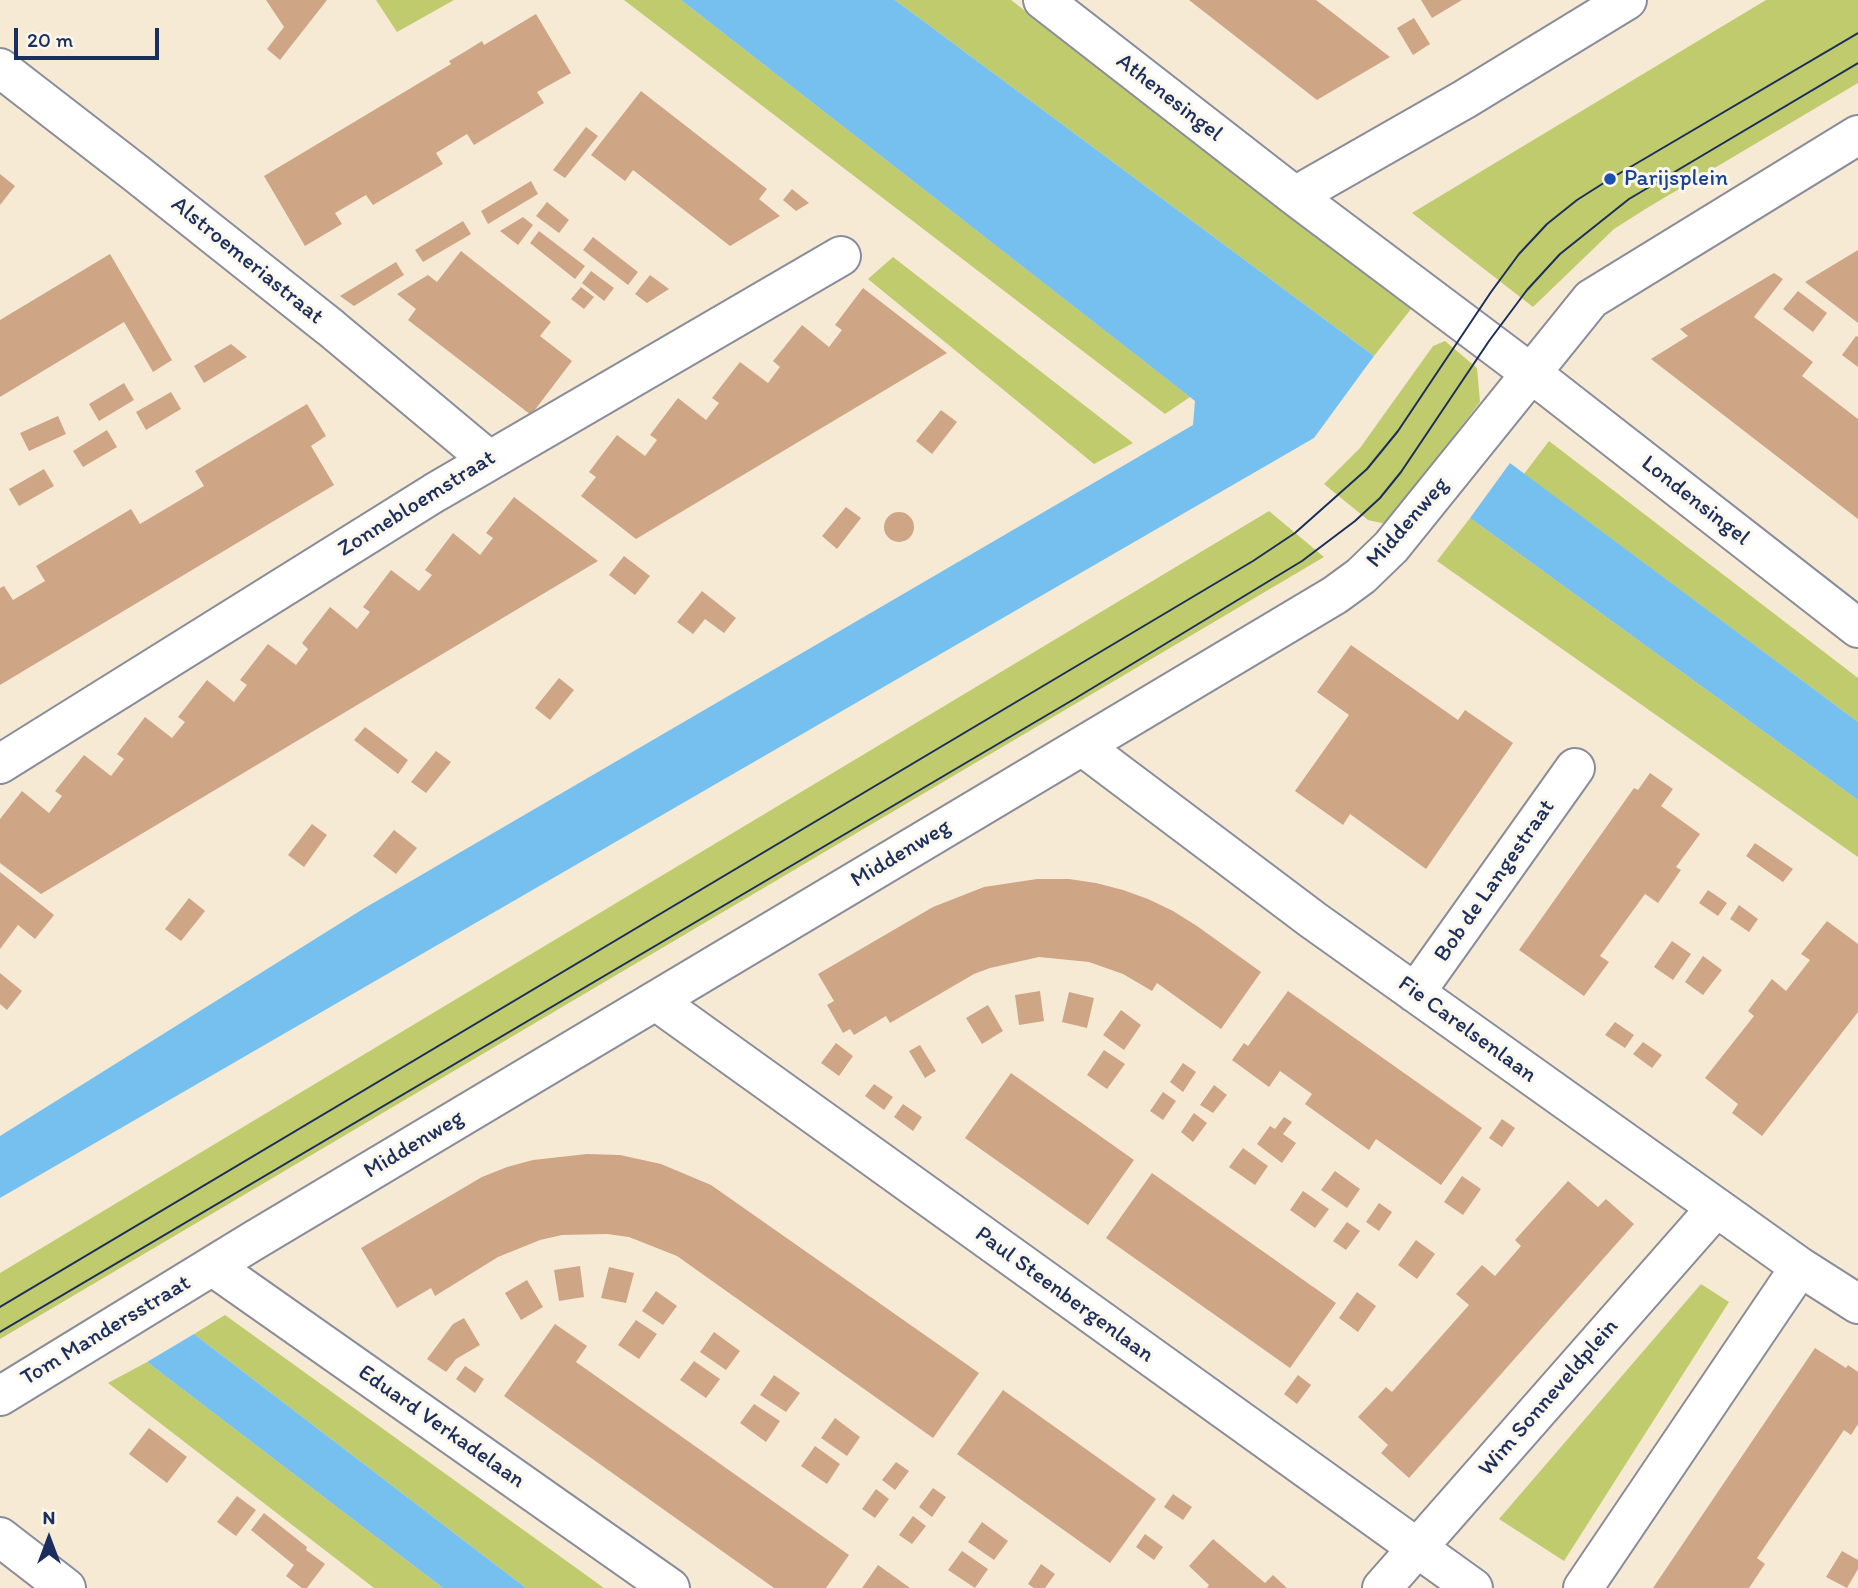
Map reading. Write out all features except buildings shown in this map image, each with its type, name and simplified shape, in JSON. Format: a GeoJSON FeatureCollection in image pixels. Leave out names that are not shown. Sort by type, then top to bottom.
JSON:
{"type":"FeatureCollection","features":[{"type":"Feature","properties":{"kind":"street","name":"Athenesingel"},"geometry":{"type":"LineString","coordinates":[[1043,0],[1295,196]]}},
{"type":"Feature","properties":{"kind":"street"},"geometry":{"type":"LineString","coordinates":[[1532,374],[1295,196],[1465,99],[1627,0]]}},
{"type":"Feature","properties":{"kind":"street","name":"Alstroemeriastraat"},"geometry":{"type":"LineString","coordinates":[[0,68],[320,319],[489,460]]}},
{"type":"Feature","properties":{"kind":"street","name":"Middenweg"},"geometry":{"type":"LineString","coordinates":[[212,1266],[1335,595],[1361,576],[1391,547],[1591,299],[1858,135]]}},
{"type":"Feature","properties":{"kind":"street","name":"Zonnebloemstraat"},"geometry":{"type":"LineString","coordinates":[[0,764],[489,460],[841,256]]}},
{"type":"Feature","properties":{"kind":"street","name":"Londensingel"},"geometry":{"type":"LineString","coordinates":[[1532,374],[1858,628]]}},
{"type":"Feature","properties":{"kind":"street","name":"Fie Carelsenlaan"},"geometry":{"type":"LineString","coordinates":[[1082,746],[1313,920],[1716,1208],[1858,1304]]}},
{"type":"Feature","properties":{"kind":"street","name":"Bob de Langestraat"},"geometry":{"type":"LineString","coordinates":[[1415,993],[1575,768]]}},
{"type":"Feature","properties":{"kind":"street","name":"Paul Steenbergenlaan"},"geometry":{"type":"LineString","coordinates":[[656,1001],[1472,1588]]}},
{"type":"Feature","properties":{"kind":"street","name":"Wim Sonneveldplein"},"geometry":{"type":"LineString","coordinates":[[1382,1588],[1716,1208]]}},
{"type":"Feature","properties":{"kind":"street","name":"Tom Mandersstraat"},"geometry":{"type":"LineString","coordinates":[[0,1396],[212,1266]]}},
{"type":"Feature","properties":{"kind":"street","name":"Eduard Verkadelaan"},"geometry":{"type":"LineString","coordinates":[[212,1266],[670,1588]]}},
{"type":"Feature","properties":{"kind":"street"},"geometry":{"type":"LineString","coordinates":[[1583,1588],[1800,1267]]}},
{"type":"Feature","properties":{"kind":"street"},"geometry":{"type":"LineString","coordinates":[[0,1537],[66,1588]]}},
{"type":"Feature","properties":{"kind":"green space"},"geometry":{"type":"Polygon","coordinates":[[[376,0],[454,0],[397,32],[376,0]]]}},
{"type":"Feature","properties":{"kind":"green space"},"geometry":{"type":"Polygon","coordinates":[[[624,0],[681,0],[1190,397],[1165,414],[624,0]]]}},
{"type":"Feature","properties":{"kind":"green space"},"geometry":{"type":"Polygon","coordinates":[[[895,0],[1011,0],[1411,309],[1374,356],[895,0]]]}},
{"type":"Feature","properties":{"kind":"green space"},"geometry":{"type":"Polygon","coordinates":[[[1766,0],[1858,0],[1858,83],[1614,229],[1533,307],[1412,213],[1766,0]]]}},
{"type":"Feature","properties":{"kind":"green space"},"geometry":{"type":"Polygon","coordinates":[[[893,257],[1133,443],[1094,464],[868,279],[893,257]]]}},
{"type":"Feature","properties":{"kind":"green space"},"geometry":{"type":"Polygon","coordinates":[[[1445,341],[1477,368],[1480,402],[1386,524],[1368,520],[1324,484],[1360,448],[1433,346],[1445,341]]]}},
{"type":"Feature","properties":{"kind":"green space"},"geometry":{"type":"Polygon","coordinates":[[[1549,441],[1858,678],[1858,722],[1524,474],[1549,441]]]}},
{"type":"Feature","properties":{"kind":"green space"},"geometry":{"type":"Polygon","coordinates":[[[1269,511],[1324,557],[0,1339],[0,1273],[1269,511]]]}},
{"type":"Feature","properties":{"kind":"green space"},"geometry":{"type":"Polygon","coordinates":[[[1470,518],[1858,800],[1858,857],[1437,561],[1470,518]]]}},
{"type":"Feature","properties":{"kind":"green space"},"geometry":{"type":"Polygon","coordinates":[[[1701,1284],[1729,1302],[1564,1561],[1499,1519],[1701,1284]]]}},
{"type":"Feature","properties":{"kind":"green space"},"geometry":{"type":"Polygon","coordinates":[[[225,1315],[604,1588],[526,1588],[194,1334],[225,1315]]]}},
{"type":"Feature","properties":{"kind":"green space"},"geometry":{"type":"Polygon","coordinates":[[[147,1362],[443,1588],[374,1588],[108,1383],[147,1362]]]}},
{"type":"Feature","properties":{"kind":"water"},"geometry":{"type":"Polygon","coordinates":[[[681,0],[895,0],[1374,356],[1314,438],[0,1198],[0,1136],[363,909],[1193,425],[1195,401],[681,0]]]}},
{"type":"Feature","properties":{"kind":"water"},"geometry":{"type":"Polygon","coordinates":[[[1510,463],[1858,722],[1858,800],[1470,518],[1510,463]]]}},
{"type":"Feature","properties":{"kind":"water"},"geometry":{"type":"Polygon","coordinates":[[[194,1334],[526,1588],[443,1588],[147,1362],[194,1334]]]}},
{"type":"Feature","properties":{"kind":"tram line"},"geometry":{"type":"LineString","coordinates":[[0,1307],[1253,561],[1295,533],[1367,469],[1398,431],[1491,292],[1519,254],[1547,224],[1610,179],[1858,33]]}},
{"type":"Feature","properties":{"kind":"tram line"},"geometry":{"type":"LineString","coordinates":[[0,1332],[1076,698],[1302,561],[1355,521],[1380,498],[1401,472],[1489,341],[1527,290],[1560,254],[1629,199],[1858,63]]}},
{"type":"Feature","properties":{"kind":"place","name":"Parijsplein"},"geometry":{"type":"Point","coordinates":[1610,179]}}]}
